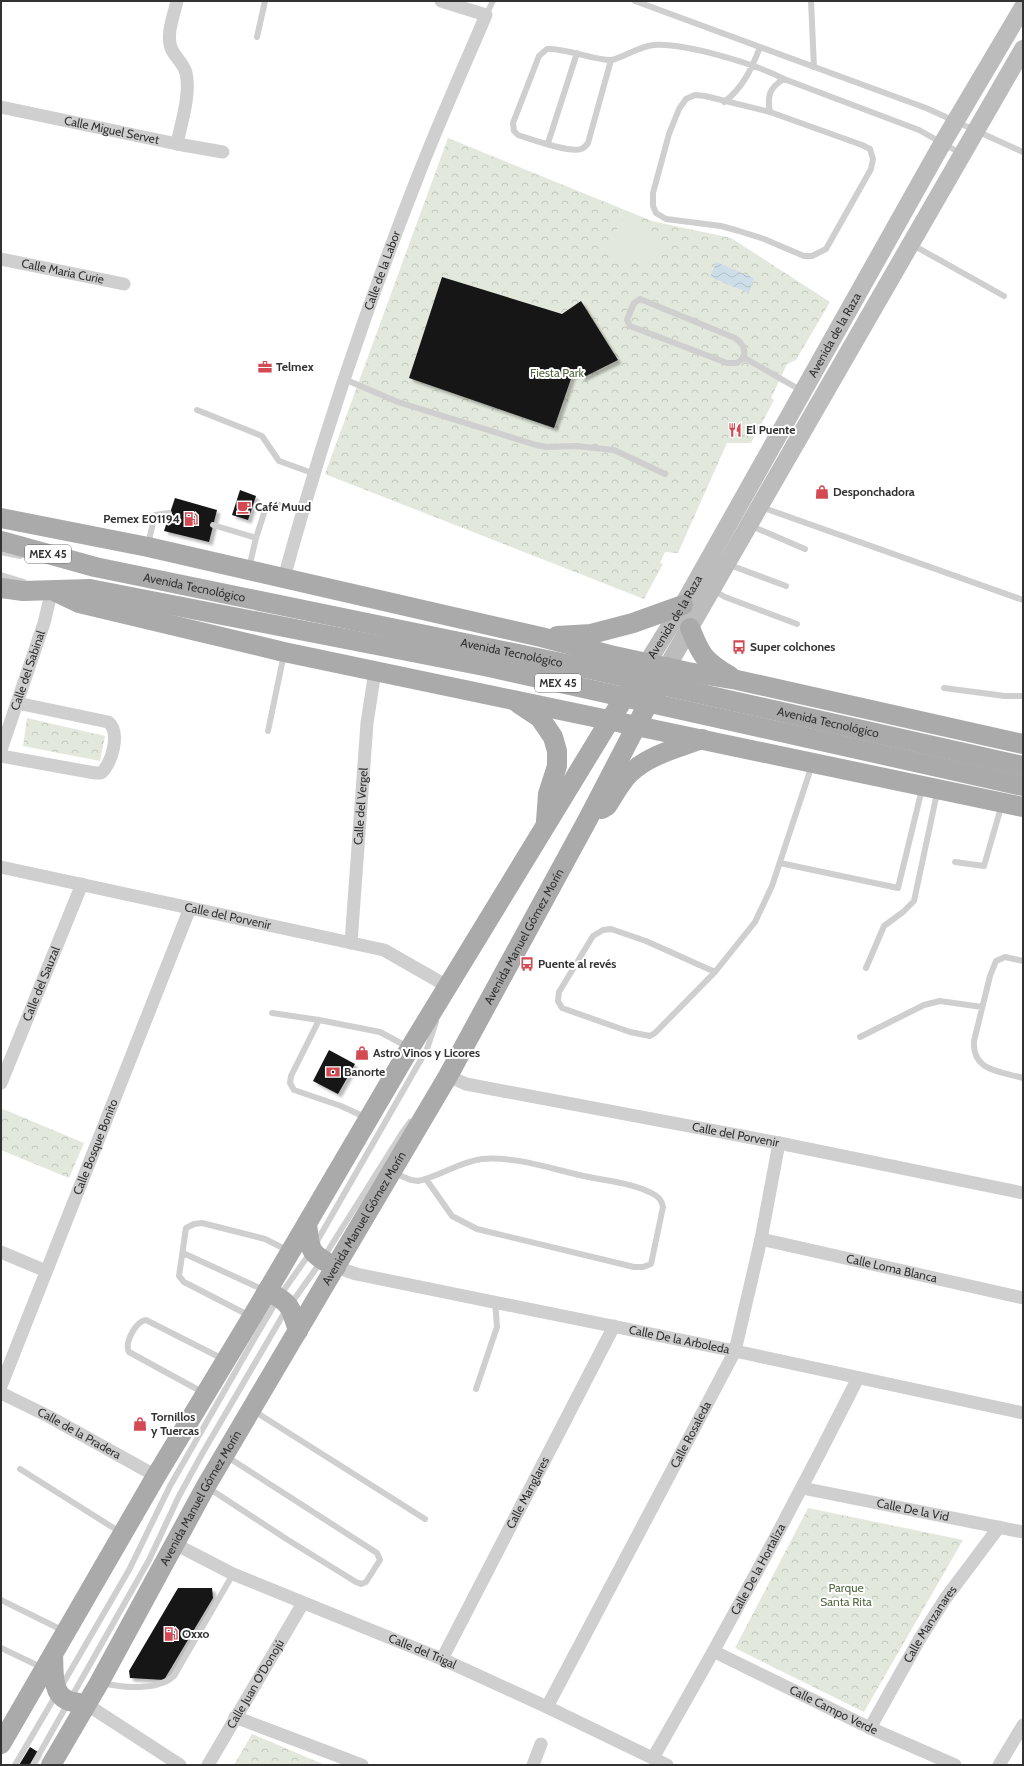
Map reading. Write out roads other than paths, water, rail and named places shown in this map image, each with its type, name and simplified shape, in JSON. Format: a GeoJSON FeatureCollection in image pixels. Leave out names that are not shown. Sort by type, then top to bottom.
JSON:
{"type":"FeatureCollection","features":[{"type":"Feature","properties":{"kind":"main road","name":"Avenida de la Raza"},"geometry":{"type":"LineString","coordinates":[[600,718],[647,663],[683,605],[752,502],[811,396],[942,144],[1023,7]]}},
{"type":"Feature","properties":{"kind":"main road","name":"Avenida de la Raza"},"geometry":{"type":"LineString","coordinates":[[811,396],[910,243],[1023,49]]}},
{"type":"Feature","properties":{"kind":"main road","name":"Avenida de la Raza"},"geometry":{"type":"LineString","coordinates":[[667,667],[749,525],[752,502]]}},
{"type":"Feature","properties":{"kind":"main road"},"geometry":{"type":"LineString","coordinates":[[1,518],[148,547],[541,637],[610,655],[688,672],[737,680],[1023,744]]}},
{"type":"Feature","properties":{"kind":"main road","name":"Avenida Tecnológico"},"geometry":{"type":"LineString","coordinates":[[1,541],[95,567],[576,666],[1023,766]]}},
{"type":"Feature","properties":{"kind":"main road","name":"Avenida Tecnológico"},"geometry":{"type":"LineString","coordinates":[[1,588],[22,591],[90,589],[488,667],[1023,786]]}},
{"type":"Feature","properties":{"kind":"main road"},"geometry":{"type":"LineString","coordinates":[[52,590],[80,603],[284,652],[1023,807]]}},
{"type":"Feature","properties":{"kind":"main road"},"geometry":{"type":"LineString","coordinates":[[541,637],[591,634],[632,623],[683,605]]}},
{"type":"Feature","properties":{"kind":"main road"},"geometry":{"type":"LineString","coordinates":[[690,628],[704,659],[714,667],[737,680]]}},
{"type":"Feature","properties":{"kind":"main road"},"geometry":{"type":"LineString","coordinates":[[1,1744],[156,1476],[252,1317],[279,1298],[290,1251],[447,986],[546,825],[600,718],[618,692],[618,678],[610,655]]}},
{"type":"Feature","properties":{"kind":"main road","name":"Avenida Manuel Gómez Morín"},"geometry":{"type":"LineString","coordinates":[[51,1765],[71,1699],[99,1683],[206,1486],[298,1331],[323,1259],[392,1172],[448,1076],[588,819],[667,667]]}},
{"type":"Feature","properties":{"kind":"main road"},"geometry":{"type":"LineString","coordinates":[[671,733],[664,717],[663,705],[669,689],[688,672]]}},
{"type":"Feature","properties":{"kind":"main road"},"geometry":{"type":"LineString","coordinates":[[514,700],[540,718],[553,737],[557,751],[557,766],[548,794],[546,825]]}},
{"type":"Feature","properties":{"kind":"main road"},"geometry":{"type":"LineString","coordinates":[[588,819],[607,806],[629,774],[648,759],[662,752],[702,739]]}},
{"type":"Feature","properties":{"kind":"main road"},"geometry":{"type":"LineString","coordinates":[[307,1224],[309,1245],[323,1259]]}},
{"type":"Feature","properties":{"kind":"main road"},"geometry":{"type":"LineString","coordinates":[[279,1298],[298,1331]]}},
{"type":"Feature","properties":{"kind":"main road"},"geometry":{"type":"LineString","coordinates":[[49,1661],[54,1680],[71,1699]]}},
{"type":"Feature","properties":{"kind":"street"},"geometry":{"type":"LineString","coordinates":[[177,1],[170,41],[172,50],[183,66],[186,74],[186,98],[177,144]]}},
{"type":"Feature","properties":{"kind":"street"},"geometry":{"type":"LineString","coordinates":[[441,1],[486,15]]}},
{"type":"Feature","properties":{"kind":"street","name":"Calle de la Labor"},"geometry":{"type":"LineString","coordinates":[[284,578],[302,511],[315,474],[343,378],[418,176],[486,15]]}},
{"type":"Feature","properties":{"kind":"street","name":"Calle Miguel Servet"},"geometry":{"type":"LineString","coordinates":[[1,107],[177,144],[223,152]]}},
{"type":"Feature","properties":{"kind":"street","name":"Calle Maria Curie"},"geometry":{"type":"LineString","coordinates":[[1,259],[124,284]]}},
{"type":"Feature","properties":{"kind":"street","name":"Calle del Sabinal"},"geometry":{"type":"LineString","coordinates":[[1,750],[44,623],[52,590]]}},
{"type":"Feature","properties":{"kind":"street","name":"Calle del Vergel"},"geometry":{"type":"LineString","coordinates":[[351,943],[367,723],[375,671]]}},
{"type":"Feature","properties":{"kind":"street"},"geometry":{"type":"LineString","coordinates":[[1,756],[95,773],[101,773],[109,763],[115,734],[114,728],[108,722],[17,702]]}},
{"type":"Feature","properties":{"kind":"street","name":"Calle del Porvenir"},"geometry":{"type":"LineString","coordinates":[[1,867],[384,950],[447,986]]}},
{"type":"Feature","properties":{"kind":"street","name":"Calle del Sauzal"},"geometry":{"type":"LineString","coordinates":[[1,1083],[82,884]]}},
{"type":"Feature","properties":{"kind":"street","name":"Calle Bosque Bonito"},"geometry":{"type":"LineString","coordinates":[[1,1386],[190,908]]}},
{"type":"Feature","properties":{"kind":"street","name":"Calle del Porvenir"},"geometry":{"type":"LineString","coordinates":[[448,1076],[466,1084],[779,1143],[1023,1193]]}},
{"type":"Feature","properties":{"kind":"street","name":"Calle Rosaleda"},"geometry":{"type":"LineString","coordinates":[[547,1706],[735,1350],[761,1239],[779,1143]]}},
{"type":"Feature","properties":{"kind":"street","name":"Calle Loma Blanca"},"geometry":{"type":"LineString","coordinates":[[761,1239],[1023,1298]]}},
{"type":"Feature","properties":{"kind":"street"},"geometry":{"type":"LineString","coordinates":[[1,1252],[46,1271]]}},
{"type":"Feature","properties":{"kind":"street","name":"Calle De la Arboleda"},"geometry":{"type":"LineString","coordinates":[[323,1259],[356,1274],[735,1350],[1023,1413]]}},
{"type":"Feature","properties":{"kind":"street","name":"Calle Manglares"},"geometry":{"type":"LineString","coordinates":[[442,1659],[614,1326]]}},
{"type":"Feature","properties":{"kind":"street","name":"Calle De la Hortaliza"},"geometry":{"type":"LineString","coordinates":[[653,1758],[715,1652],[802,1488],[858,1378]]}},
{"type":"Feature","properties":{"kind":"street","name":"Calle de la Pradera"},"geometry":{"type":"LineString","coordinates":[[1,1392],[48,1416],[156,1476]]}},
{"type":"Feature","properties":{"kind":"street","name":"Calle De la Vid"},"geometry":{"type":"LineString","coordinates":[[802,1488],[1023,1532]]}},
{"type":"Feature","properties":{"kind":"street","name":"Calle Manzanares"},"geometry":{"type":"LineString","coordinates":[[870,1728],[912,1652],[941,1605],[999,1527]]}},
{"type":"Feature","properties":{"kind":"street","name":"Calle del Trigal"},"geometry":{"type":"LineString","coordinates":[[175,1544],[233,1574],[442,1659],[547,1706],[667,1765]]}},
{"type":"Feature","properties":{"kind":"street","name":"Calle Juan O'Donojú"},"geometry":{"type":"LineString","coordinates":[[208,1765],[303,1603]]}},
{"type":"Feature","properties":{"kind":"street","name":"Calle Campo Verde"},"geometry":{"type":"LineString","coordinates":[[715,1652],[870,1728],[955,1765]]}},
{"type":"Feature","properties":{"kind":"street"},"geometry":{"type":"LineString","coordinates":[[71,1699],[180,1765]]}},
{"type":"Feature","properties":{"kind":"street"},"geometry":{"type":"LineString","coordinates":[[235,1717],[362,1765]]}},
{"type":"Feature","properties":{"kind":"street"},"geometry":{"type":"LineString","coordinates":[[999,1765],[1023,1726]]}},
{"type":"Feature","properties":{"kind":"street"},"geometry":{"type":"LineString","coordinates":[[533,1765],[541,1744]]}},
{"type":"Feature","properties":{"kind":"lane"},"geometry":{"type":"LineString","coordinates":[[257,37],[265,1]]}},
{"type":"Feature","properties":{"kind":"lane"},"geometry":{"type":"LineString","coordinates":[[486,15],[493,1]]}},
{"type":"Feature","properties":{"kind":"lane"},"geometry":{"type":"LineString","coordinates":[[635,1],[649,3],[760,47],[956,121],[1007,146],[1023,152]]}},
{"type":"Feature","properties":{"kind":"lane"},"geometry":{"type":"LineString","coordinates":[[811,1],[814,67]]}},
{"type":"Feature","properties":{"kind":"lane"},"geometry":{"type":"LineString","coordinates":[[611,60],[586,147],[582,149],[570,150],[518,135],[514,131],[513,123],[539,56],[547,49],[611,60],[646,46],[668,45],[696,50],[771,72],[784,79],[919,130],[942,144],[962,153]]}},
{"type":"Feature","properties":{"kind":"lane"},"geometry":{"type":"LineString","coordinates":[[724,102],[737,91],[752,66],[760,47]]}},
{"type":"Feature","properties":{"kind":"lane"},"geometry":{"type":"LineString","coordinates":[[548,143],[577,53]]}},
{"type":"Feature","properties":{"kind":"lane"},"geometry":{"type":"LineString","coordinates":[[770,112],[770,94],[775,84],[784,79]]}},
{"type":"Feature","properties":{"kind":"lane"},"geometry":{"type":"LineString","coordinates":[[695,95],[705,96],[724,102],[770,112],[862,144],[870,149],[873,159],[871,169],[826,249],[812,256],[804,256],[764,239],[739,231],[721,226],[666,219],[656,213],[653,206],[653,194],[669,134],[679,109],[686,100],[695,95]]}},
{"type":"Feature","properties":{"kind":"lane"},"geometry":{"type":"LineString","coordinates":[[910,243],[1004,296]]}},
{"type":"Feature","properties":{"kind":"lane"},"geometry":{"type":"LineString","coordinates":[[642,300],[735,338],[743,346],[745,352],[743,358],[737,363],[727,363],[630,326],[627,320],[636,301],[642,300]]}},
{"type":"Feature","properties":{"kind":"lane"},"geometry":{"type":"LineString","coordinates":[[743,358],[811,396]]}},
{"type":"Feature","properties":{"kind":"lane"},"geometry":{"type":"LineString","coordinates":[[343,378],[398,402],[536,445],[546,447],[576,446],[614,450],[665,474]]}},
{"type":"Feature","properties":{"kind":"lane"},"geometry":{"type":"LineString","coordinates":[[197,410],[262,436],[279,461],[315,474]]}},
{"type":"Feature","properties":{"kind":"lane"},"geometry":{"type":"LineString","coordinates":[[752,502],[1023,600]]}},
{"type":"Feature","properties":{"kind":"lane"},"geometry":{"type":"LineString","coordinates":[[248,570],[266,507],[276,504],[302,511]]}},
{"type":"Feature","properties":{"kind":"lane"},"geometry":{"type":"LineString","coordinates":[[148,547],[155,515],[169,513]]}},
{"type":"Feature","properties":{"kind":"lane"},"geometry":{"type":"LineString","coordinates":[[213,525],[256,538]]}},
{"type":"Feature","properties":{"kind":"lane"},"geometry":{"type":"LineString","coordinates":[[749,525],[805,549]]}},
{"type":"Feature","properties":{"kind":"lane"},"geometry":{"type":"LineString","coordinates":[[1,552],[27,558]]}},
{"type":"Feature","properties":{"kind":"lane"},"geometry":{"type":"LineString","coordinates":[[54,563],[95,567]]}},
{"type":"Feature","properties":{"kind":"lane"},"geometry":{"type":"LineString","coordinates":[[726,563],[786,586]]}},
{"type":"Feature","properties":{"kind":"lane"},"geometry":{"type":"LineString","coordinates":[[1,575],[52,590]]}},
{"type":"Feature","properties":{"kind":"lane"},"geometry":{"type":"LineString","coordinates":[[712,589],[725,597],[797,624]]}},
{"type":"Feature","properties":{"kind":"lane"},"geometry":{"type":"LineString","coordinates":[[268,731],[284,652]]}},
{"type":"Feature","properties":{"kind":"lane"},"geometry":{"type":"LineString","coordinates":[[944,688],[1005,696],[1023,696]]}},
{"type":"Feature","properties":{"kind":"lane"},"geometry":{"type":"LineString","coordinates":[[715,972],[646,941],[611,929],[603,930],[593,936],[559,992],[558,1001],[562,1008],[630,1032],[650,1036],[655,1033],[715,972],[755,922],[772,886],[812,763]]}},
{"type":"Feature","properties":{"kind":"lane"},"geometry":{"type":"LineString","coordinates":[[780,863],[898,888],[930,787]]}},
{"type":"Feature","properties":{"kind":"lane"},"geometry":{"type":"LineString","coordinates":[[866,968],[884,926],[903,912],[914,901],[930,787]]}},
{"type":"Feature","properties":{"kind":"lane"},"geometry":{"type":"LineString","coordinates":[[955,862],[984,866],[1002,803]]}},
{"type":"Feature","properties":{"kind":"lane"},"geometry":{"type":"LineString","coordinates":[[1023,961],[1005,956],[996,961],[990,976],[982,1007],[974,1040],[973,1051],[976,1058],[989,1068],[1023,1078]]}},
{"type":"Feature","properties":{"kind":"lane"},"geometry":{"type":"LineString","coordinates":[[279,1298],[323,1259],[427,1049],[447,986]]}},
{"type":"Feature","properties":{"kind":"lane"},"geometry":{"type":"LineString","coordinates":[[860,1037],[924,1005],[940,1001],[982,1007]]}},
{"type":"Feature","properties":{"kind":"lane"},"geometry":{"type":"LineString","coordinates":[[272,1013],[319,1020],[380,1032],[410,1048]]}},
{"type":"Feature","properties":{"kind":"lane"},"geometry":{"type":"LineString","coordinates":[[319,1020],[291,1076],[290,1083],[294,1090],[341,1106],[368,1118]]}},
{"type":"Feature","properties":{"kind":"lane"},"geometry":{"type":"LineString","coordinates":[[420,1110],[448,1076]]}},
{"type":"Feature","properties":{"kind":"lane"},"geometry":{"type":"LineString","coordinates":[[15,1765],[71,1699],[129,1570],[170,1486],[279,1298],[323,1259],[402,1133],[416,1116]]}},
{"type":"Feature","properties":{"kind":"lane"},"geometry":{"type":"LineString","coordinates":[[392,1172],[411,1180],[418,1181],[465,1163],[498,1159],[522,1162],[629,1185],[651,1192],[660,1198],[663,1207],[651,1264],[643,1267],[634,1267],[477,1229],[452,1216],[426,1179]]}},
{"type":"Feature","properties":{"kind":"lane"},"geometry":{"type":"LineString","coordinates":[[252,1317],[184,1282],[179,1276],[186,1228],[194,1224],[202,1223],[265,1239],[290,1251]]}},
{"type":"Feature","properties":{"kind":"lane"},"geometry":{"type":"LineString","coordinates":[[33,1765],[149,1560],[179,1496],[202,1454],[284,1315],[279,1298],[183,1253]]}},
{"type":"Feature","properties":{"kind":"lane"},"geometry":{"type":"LineString","coordinates":[[476,1389],[496,1327],[495,1302]]}},
{"type":"Feature","properties":{"kind":"lane"},"geometry":{"type":"LineString","coordinates":[[206,1394],[129,1352],[127,1349],[128,1344],[139,1324],[146,1320],[226,1361]]}},
{"type":"Feature","properties":{"kind":"lane"},"geometry":{"type":"LineString","coordinates":[[251,1409],[425,1519]]}},
{"type":"Feature","properties":{"kind":"lane"},"geometry":{"type":"LineString","coordinates":[[206,1486],[288,1540],[358,1583],[366,1582],[380,1560],[377,1553],[224,1455]]}},
{"type":"Feature","properties":{"kind":"lane"},"geometry":{"type":"LineString","coordinates":[[20,1469],[123,1533]]}},
{"type":"Feature","properties":{"kind":"lane"},"geometry":{"type":"LineString","coordinates":[[99,1683],[113,1686],[142,1687],[168,1682],[174,1676],[233,1574]]}},
{"type":"Feature","properties":{"kind":"lane"},"geometry":{"type":"LineString","coordinates":[[1,1600],[66,1632]]}},
{"type":"Feature","properties":{"kind":"lane"},"geometry":{"type":"LineString","coordinates":[[1,1648],[49,1661]]}},
{"type":"Feature","properties":{"kind":"water"},"geometry":{"type":"Polygon","coordinates":[[[716,262],[754,278],[749,293],[710,277],[716,262]]]}},
{"type":"Feature","properties":{"kind":"place","name":"Telmex"},"geometry":{"type":"Point","coordinates":[265,367]}},
{"type":"Feature","properties":{"kind":"place","name":"El Puente"},"geometry":{"type":"Point","coordinates":[735,430]}},
{"type":"Feature","properties":{"kind":"place","name":"Desponchadora"},"geometry":{"type":"Point","coordinates":[822,492]}},
{"type":"Feature","properties":{"kind":"place","name":"Café Muud"},"geometry":{"type":"Point","coordinates":[244,507]}},
{"type":"Feature","properties":{"kind":"place","name":"Pemex E01194"},"geometry":{"type":"Point","coordinates":[191,519]}},
{"type":"Feature","properties":{"kind":"place","name":"Super colchones"},"geometry":{"type":"Point","coordinates":[739,647]}},
{"type":"Feature","properties":{"kind":"place","name":"Puente al revés"},"geometry":{"type":"Point","coordinates":[527,964]}},
{"type":"Feature","properties":{"kind":"place","name":"Astro Vinos y Licores"},"geometry":{"type":"Point","coordinates":[362,1053]}},
{"type":"Feature","properties":{"kind":"place","name":"Banorte"},"geometry":{"type":"Point","coordinates":[333,1072]}},
{"type":"Feature","properties":{"kind":"place","name":"Tornillos y Tuercas"},"geometry":{"type":"Point","coordinates":[140,1424]}},
{"type":"Feature","properties":{"kind":"place","name":"Oxxo"},"geometry":{"type":"Point","coordinates":[171,1634]}},
{"type":"Feature","properties":{"kind":"park label","name":"Fiesta Park"},"geometry":{"type":"Point","coordinates":[557,373]}},
{"type":"Feature","properties":{"kind":"park label","name":"Parque Santa Rita"},"geometry":{"type":"Point","coordinates":[846,1595]}}]}
